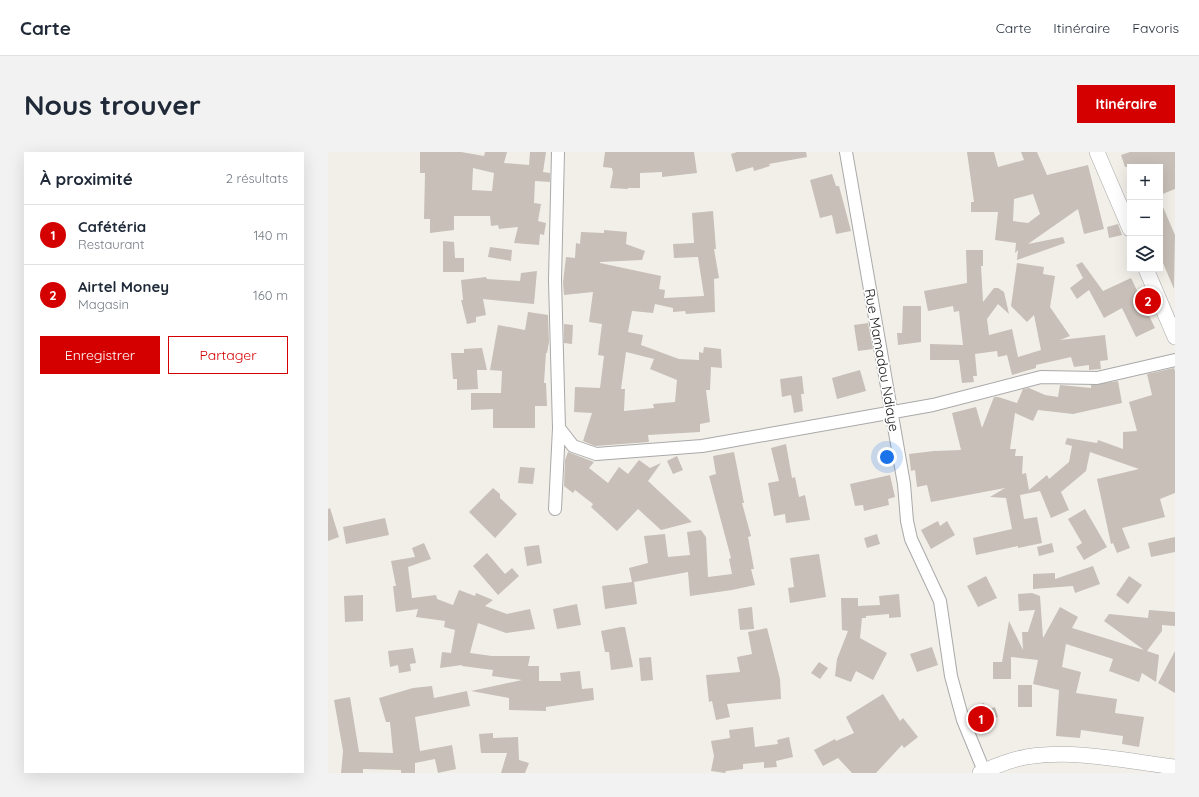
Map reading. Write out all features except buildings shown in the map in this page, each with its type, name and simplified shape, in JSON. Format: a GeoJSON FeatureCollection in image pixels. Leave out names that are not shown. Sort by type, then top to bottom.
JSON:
{"type":"FeatureCollection","features":[{"type":"Feature","properties":{"kind":"street"},"geometry":{"type":"LineString","coordinates":[[555,509],[559,428],[555,280],[558,152]]}},
{"type":"Feature","properties":{"kind":"street","name":"Rue Mamadou Ndiaye"},"geometry":{"type":"LineString","coordinates":[[846,152],[856,199],[904,484],[907,521],[911,539],[940,601],[951,676],[963,720],[982,772]]}},
{"type":"Feature","properties":{"kind":"street"},"geometry":{"type":"LineString","coordinates":[[1097,152],[1127,222]]}},
{"type":"Feature","properties":{"kind":"street"},"geometry":{"type":"LineString","coordinates":[[1147,272],[1175,337]]}},
{"type":"Feature","properties":{"kind":"street"},"geometry":{"type":"LineString","coordinates":[[559,428],[572,446],[596,454],[702,446],[933,405],[1041,377],[1098,378],[1175,360]]}},
{"type":"Feature","properties":{"kind":"street"},"geometry":{"type":"LineString","coordinates":[[982,772],[1011,760],[1025,757],[1062,754],[1175,767]]}},
{"type":"Feature","properties":{"kind":"place","name":"Airtel Money"},"geometry":{"type":"Point","coordinates":[1148,301]}},
{"type":"Feature","properties":{"kind":"place","name":"Cafétéria"},"geometry":{"type":"Point","coordinates":[981,719]}}]}
